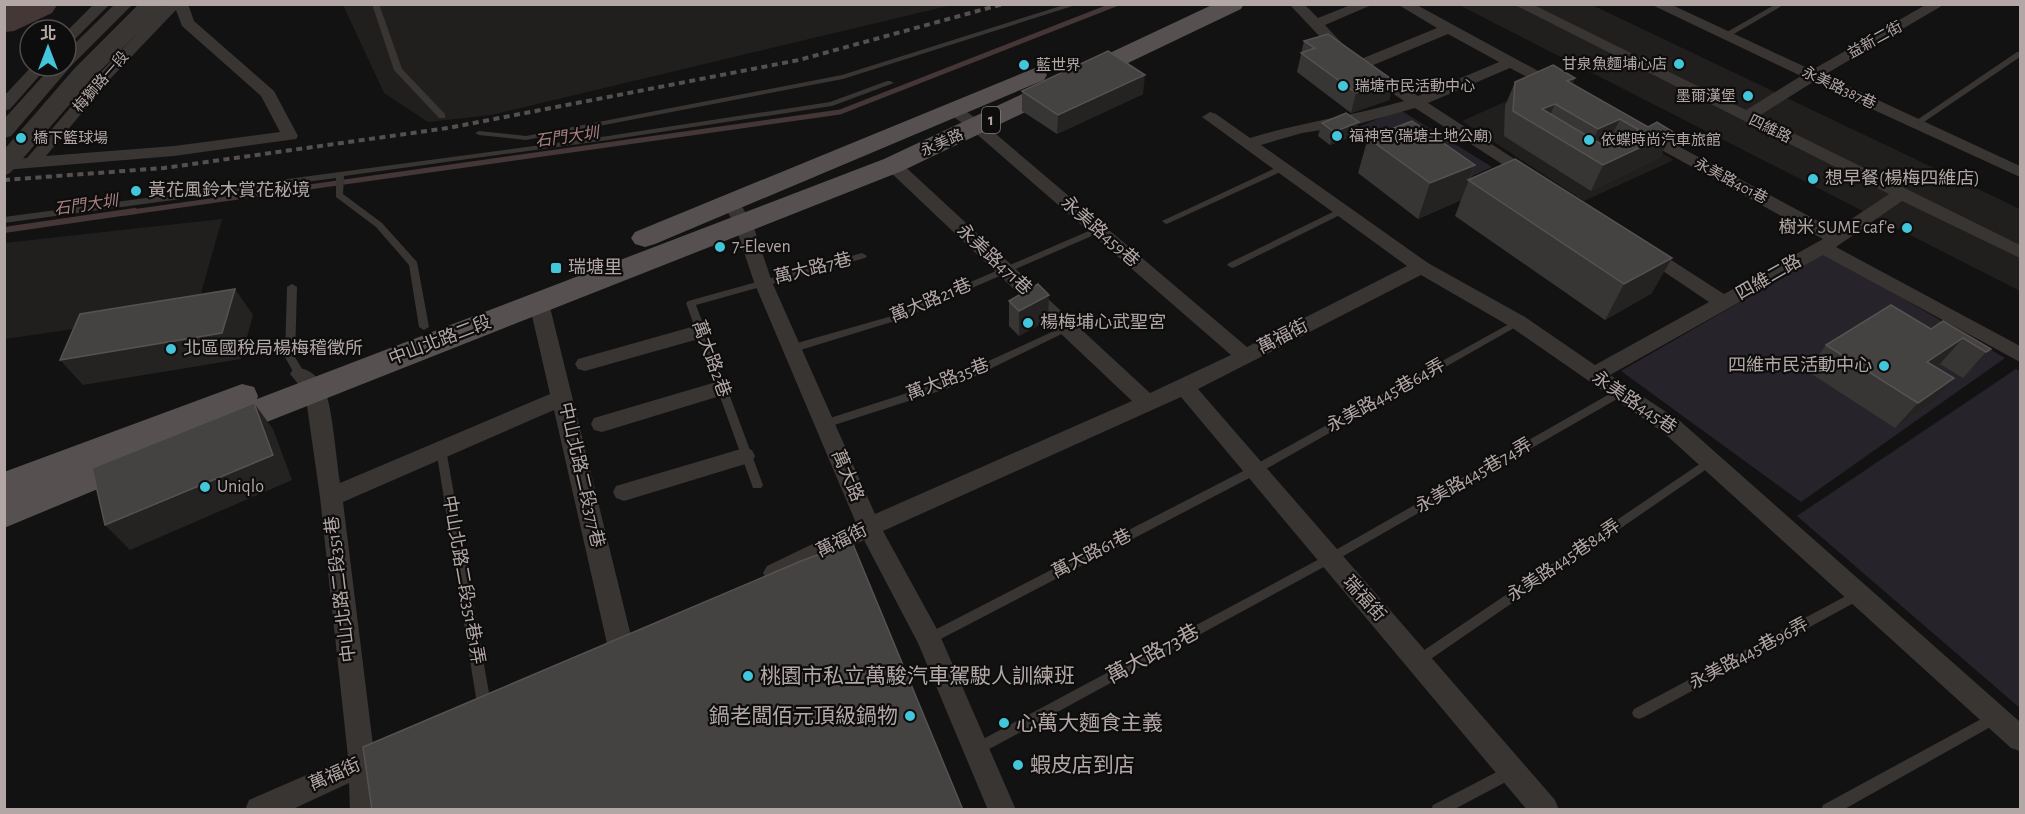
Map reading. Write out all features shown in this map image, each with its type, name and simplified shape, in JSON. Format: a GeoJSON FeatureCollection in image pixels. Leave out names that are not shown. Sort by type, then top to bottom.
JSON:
{"type":"FeatureCollection","features":[{"type":"Feature","properties":{"kind":"main road","name":"永美路"},"geometry":{"type":"LineString","coordinates":[[738,214],[954,110],[1189,4]]}},
{"type":"Feature","properties":{"kind":"main road","name":"永美路"},"geometry":{"type":"LineString","coordinates":[[738,214],[894,165],[1233,4]]}},
{"type":"Feature","properties":{"kind":"main road","name":"中山北路二段"},"geometry":{"type":"LineString","coordinates":[[4,487],[539,303],[738,214]]}},
{"type":"Feature","properties":{"kind":"main road","name":"中山北路二段"},"geometry":{"type":"LineString","coordinates":[[4,514],[308,382],[424,327],[738,214]]}},
{"type":"Feature","properties":{"kind":"street"},"geometry":{"type":"LineString","coordinates":[[78,28],[103,4]]}},
{"type":"Feature","properties":{"kind":"street","name":"梅獅路一段"},"geometry":{"type":"LineString","coordinates":[[78,50],[125,4]]}},
{"type":"Feature","properties":{"kind":"street","name":"梅獅路一段"},"geometry":{"type":"LineString","coordinates":[[4,165],[82,75],[153,4]]}},
{"type":"Feature","properties":{"kind":"street","name":"梅獅路一段"},"geometry":{"type":"LineString","coordinates":[[33,163],[105,76],[173,4]]}},
{"type":"Feature","properties":{"kind":"street"},"geometry":{"type":"LineString","coordinates":[[4,165],[174,151],[290,136],[268,94],[187,23],[181,4]]}},
{"type":"Feature","properties":{"kind":"street"},"geometry":{"type":"LineString","coordinates":[[1296,4],[1345,55],[1545,187]]}},
{"type":"Feature","properties":{"kind":"street"},"geometry":{"type":"LineString","coordinates":[[1316,24],[1367,4]]}},
{"type":"Feature","properties":{"kind":"street"},"geometry":{"type":"LineString","coordinates":[[1404,4],[1574,96]]}},
{"type":"Feature","properties":{"kind":"street","name":"四維路"},"geometry":{"type":"LineString","coordinates":[[1520,4],[2020,252]]}},
{"type":"Feature","properties":{"kind":"street","name":"永美路387巷"},"geometry":{"type":"LineString","coordinates":[[1657,4],[2020,172]]}},
{"type":"Feature","properties":{"kind":"street","name":"益新二街"},"geometry":{"type":"LineString","coordinates":[[1746,117],[1812,76],[1938,4]]}},
{"type":"Feature","properties":{"kind":"street"},"geometry":{"type":"LineString","coordinates":[[1360,65],[1449,28]]}},
{"type":"Feature","properties":{"kind":"street"},"geometry":{"type":"LineString","coordinates":[[1248,144],[1300,128],[1355,120],[1415,103],[1511,62]]}},
{"type":"Feature","properties":{"kind":"street"},"geometry":{"type":"LineString","coordinates":[[4,106],[29,78]]}},
{"type":"Feature","properties":{"kind":"street"},"geometry":{"type":"LineString","coordinates":[[4,132],[51,78]]}},
{"type":"Feature","properties":{"kind":"street","name":"永美路459巷"},"geometry":{"type":"LineString","coordinates":[[954,110],[978,127],[1245,356]]}},
{"type":"Feature","properties":{"kind":"street","name":"永美路445巷"},"geometry":{"type":"LineString","coordinates":[[1210,117],[1422,267],[1518,322],[1672,427],[2020,739]]}},
{"type":"Feature","properties":{"kind":"street","name":"永美路401巷"},"geometry":{"type":"LineString","coordinates":[[1627,125],[1829,243]]}},
{"type":"Feature","properties":{"kind":"street","name":"永美路471巷"},"geometry":{"type":"LineString","coordinates":[[894,165],[1147,403]]}},
{"type":"Feature","properties":{"kind":"street"},"geometry":{"type":"LineString","coordinates":[[1829,243],[1902,193]]}},
{"type":"Feature","properties":{"kind":"street","name":"萬大路"},"geometry":{"type":"LineString","coordinates":[[738,214],[763,282],[794,348],[869,527],[929,639],[1002,810]]}},
{"type":"Feature","properties":{"kind":"street","name":"四維二路"},"geometry":{"type":"LineString","coordinates":[[1635,244],[1725,303],[1829,243],[2020,355]]}},
{"type":"Feature","properties":{"kind":"street","name":"萬福街"},"geometry":{"type":"LineString","coordinates":[[755,582],[869,527],[1184,387],[1422,267]]}},
{"type":"Feature","properties":{"kind":"street","name":"中山北路二段377巷"},"geometry":{"type":"LineString","coordinates":[[539,303],[563,397],[620,647]]}},
{"type":"Feature","properties":{"kind":"street"},"geometry":{"type":"LineString","coordinates":[[1593,375],[1725,303]]}},
{"type":"Feature","properties":{"kind":"street"},"geometry":{"type":"LineString","coordinates":[[585,364],[702,331]]}},
{"type":"Feature","properties":{"kind":"street","name":"中山北路二段351巷"},"geometry":{"type":"LineString","coordinates":[[308,382],[331,497],[362,763],[364,810]]}},
{"type":"Feature","properties":{"kind":"street","name":"瑞福街"},"geometry":{"type":"LineString","coordinates":[[1184,387],[1545,810]]}},
{"type":"Feature","properties":{"kind":"street"},"geometry":{"type":"LineString","coordinates":[[602,424],[723,388]]}},
{"type":"Feature","properties":{"kind":"street"},"geometry":{"type":"LineString","coordinates":[[331,497],[563,397]]}},
{"type":"Feature","properties":{"kind":"street"},"geometry":{"type":"LineString","coordinates":[[624,492],[744,456]]}},
{"type":"Feature","properties":{"kind":"street","name":"萬福街"},"geometry":{"type":"LineString","coordinates":[[259,810],[413,741]]}},
{"type":"Feature","properties":{"kind":"lane"},"geometry":{"type":"LineString","coordinates":[[375,4],[398,70],[442,116]]}},
{"type":"Feature","properties":{"kind":"lane"},"geometry":{"type":"LineString","coordinates":[[479,133],[526,138],[843,77],[1076,4]]}},
{"type":"Feature","properties":{"kind":"lane"},"geometry":{"type":"LineString","coordinates":[[1724,36],[1782,4]]}},
{"type":"Feature","properties":{"kind":"lane"},"geometry":{"type":"LineString","coordinates":[[1915,123],[2020,54]]}},
{"type":"Feature","properties":{"kind":"lane"},"geometry":{"type":"LineString","coordinates":[[4,220],[340,180],[832,104],[890,83]]}},
{"type":"Feature","properties":{"kind":"lane"},"geometry":{"type":"LineString","coordinates":[[1166,221],[1282,168]]}},
{"type":"Feature","properties":{"kind":"lane"},"geometry":{"type":"LineString","coordinates":[[340,180],[339,195],[379,225],[414,264],[424,327]]}},
{"type":"Feature","properties":{"kind":"lane"},"geometry":{"type":"LineString","coordinates":[[1232,265],[1341,211]]}},
{"type":"Feature","properties":{"kind":"lane","name":"萬大路21巷"},"geometry":{"type":"LineString","coordinates":[[794,348],[895,318],[1098,230]]}},
{"type":"Feature","properties":{"kind":"lane","name":"萬大路7巷"},"geometry":{"type":"LineString","coordinates":[[763,282],[862,256]]}},
{"type":"Feature","properties":{"kind":"lane","name":"萬大路2巷"},"geometry":{"type":"LineString","coordinates":[[757,485],[744,456],[723,388],[692,303],[763,282]]}},
{"type":"Feature","properties":{"kind":"lane"},"geometry":{"type":"LineString","coordinates":[[292,287],[290,357],[308,382]]}},
{"type":"Feature","properties":{"kind":"lane","name":"永美路445巷64弄"},"geometry":{"type":"LineString","coordinates":[[1255,470],[1518,322]]}},
{"type":"Feature","properties":{"kind":"lane","name":"萬大路35巷"},"geometry":{"type":"LineString","coordinates":[[825,424],[951,383],[1067,328]]}},
{"type":"Feature","properties":{"kind":"lane","name":"永美路445巷74弄"},"geometry":{"type":"LineString","coordinates":[[1329,559],[1620,392]]}},
{"type":"Feature","properties":{"kind":"lane","name":"中山北路二段351巷1弄"},"geometry":{"type":"LineString","coordinates":[[441,449],[485,710]]}},
{"type":"Feature","properties":{"kind":"lane","name":"永美路445巷84弄"},"geometry":{"type":"LineString","coordinates":[[1418,660],[1710,461]]}},
{"type":"Feature","properties":{"kind":"lane","name":"萬大路61巷"},"geometry":{"type":"LineString","coordinates":[[929,639],[1255,470]]}},
{"type":"Feature","properties":{"kind":"lane","name":"萬大路73巷"},"geometry":{"type":"LineString","coordinates":[[977,749],[1329,559]]}},
{"type":"Feature","properties":{"kind":"lane","name":"永美路445巷96弄"},"geometry":{"type":"LineString","coordinates":[[1639,713],[1859,594]]}},
{"type":"Feature","properties":{"kind":"lane"},"geometry":{"type":"LineString","coordinates":[[1828,810],[1996,717]]}},
{"type":"Feature","properties":{"kind":"lane"},"geometry":{"type":"LineString","coordinates":[[1438,810],[1512,771]]}},
{"type":"Feature","properties":{"kind":"shaded area"},"geometry":{"type":"Polygon","coordinates":[[[5,4],[57,5],[52,13],[41,18],[18,18],[18,29],[5,32],[5,4]]]}},
{"type":"Feature","properties":{"kind":"shaded area"},"geometry":{"type":"Polygon","coordinates":[[[343,5],[952,5],[491,115],[428,122],[384,93],[343,5]]]}},
{"type":"Feature","properties":{"kind":"shaded area"},"geometry":{"type":"Polygon","coordinates":[[[1459,5],[1592,5],[2020,209],[2020,291],[1459,5]]]}},
{"type":"Feature","properties":{"kind":"shaded area"},"geometry":{"type":"Polygon","coordinates":[[[1543,85],[1674,160],[1584,201],[1462,121],[1543,85]]]}},
{"type":"Feature","properties":{"kind":"shaded area"},"geometry":{"type":"Polygon","coordinates":[[[1400,110],[1492,167],[1466,179],[1371,138],[1358,127],[1400,110]]]}},
{"type":"Feature","properties":{"kind":"shaded area"},"geometry":{"type":"Polygon","coordinates":[[[222,219],[196,311],[5,339],[4,243],[222,219]]]}},
{"type":"Feature","properties":{"kind":"shaded area"},"geometry":{"type":"Polygon","coordinates":[[[1825,253],[2005,358],[1801,502],[1621,371],[1825,253]]]}},
{"type":"Feature","properties":{"kind":"shaded area"},"geometry":{"type":"Polygon","coordinates":[[[2016,369],[2020,371],[2020,708],[1797,516],[2016,369]]]}},
{"type":"Feature","properties":{"kind":"building"},"geometry":{"type":"Polygon","coordinates":[[[1328,34],[1394,81],[1356,93],[1301,53],[1315,48],[1304,41],[1328,34]]]}},
{"type":"Feature","properties":{"kind":"building"},"geometry":{"type":"Polygon","coordinates":[[[1108,51],[1145,75],[1058,115],[1022,91],[1108,51]]]}},
{"type":"Feature","properties":{"kind":"building"},"geometry":{"type":"Polygon","coordinates":[[[1553,65],[1575,78],[1567,81],[1648,127],[1657,122],[1673,132],[1603,165],[1513,111],[1515,82],[1553,65]],[[1555,104],[1542,109],[1604,146],[1639,130],[1620,119],[1598,129],[1555,104]]]}},
{"type":"Feature","properties":{"kind":"building"},"geometry":{"type":"Polygon","coordinates":[[[1346,113],[1359,122],[1334,132],[1322,123],[1346,113]]]}},
{"type":"Feature","properties":{"kind":"building"},"geometry":{"type":"Polygon","coordinates":[[[1412,121],[1475,165],[1430,183],[1368,138],[1412,121]]]}},
{"type":"Feature","properties":{"kind":"building"},"geometry":{"type":"Polygon","coordinates":[[[1515,159],[1672,258],[1624,284],[1468,180],[1515,159]]]}},
{"type":"Feature","properties":{"kind":"building"},"geometry":{"type":"Polygon","coordinates":[[[1038,284],[1049,295],[1019,311],[1009,301],[1038,284]]]}},
{"type":"Feature","properties":{"kind":"building"},"geometry":{"type":"Polygon","coordinates":[[[235,289],[222,333],[60,360],[80,314],[235,289]]]}},
{"type":"Feature","properties":{"kind":"building"},"geometry":{"type":"Polygon","coordinates":[[[1891,305],[1931,329],[1943,321],[1991,349],[1986,352],[1963,338],[1927,362],[1954,378],[1918,403],[1826,345],[1891,305]]]}},
{"type":"Feature","properties":{"kind":"building"},"geometry":{"type":"Polygon","coordinates":[[[254,403],[273,455],[105,525],[92,468],[254,403]]]}},
{"type":"Feature","properties":{"kind":"building","name":"桃園市私立萬駿汽車駕駛人訓練班"},"geometry":{"type":"Polygon","coordinates":[[[852,542],[963,810],[372,810],[363,747],[801,561],[852,542]]]}},
{"type":"Feature","properties":{"kind":"waterway","name":"石門大圳"},"geometry":{"type":"LineString","coordinates":[[125,213],[840,112],[1116,4]]}},
{"type":"Feature","properties":{"kind":"waterway","name":"石門大圳"},"geometry":{"type":"LineString","coordinates":[[4,230],[135,211]]}},
{"type":"Feature","properties":{"kind":"railway"},"geometry":{"type":"LineString","coordinates":[[4,180],[164,168],[448,128],[799,60],[1003,4]]}},
{"type":"Feature","properties":{"kind":"place","name":"甘泉魚麵埔心店"},"geometry":{"type":"Point","coordinates":[1679,64]}},
{"type":"Feature","properties":{"kind":"place","name":"藍世界"},"geometry":{"type":"Point","coordinates":[1024,65]}},
{"type":"Feature","properties":{"kind":"place","name":"瑞塘市民活動中心"},"geometry":{"type":"Point","coordinates":[1343,86]}},
{"type":"Feature","properties":{"kind":"place","name":"墨爾漢堡"},"geometry":{"type":"Point","coordinates":[1748,96]}},
{"type":"Feature","properties":{"kind":"place","name":"福神宮(瑞塘土地公廟)"},"geometry":{"type":"Point","coordinates":[1337,136]}},
{"type":"Feature","properties":{"kind":"place","name":"橋下籃球場"},"geometry":{"type":"Point","coordinates":[21,138]}},
{"type":"Feature","properties":{"kind":"place","name":"依蝶時尚汽車旅館"},"geometry":{"type":"Point","coordinates":[1589,140]}},
{"type":"Feature","properties":{"kind":"place","name":"想早餐(楊梅四維店)"},"geometry":{"type":"Point","coordinates":[1813,179]}},
{"type":"Feature","properties":{"kind":"place","name":"黃花風鈴木賞花秘境"},"geometry":{"type":"Point","coordinates":[136,191]}},
{"type":"Feature","properties":{"kind":"place","name":"樹米 SUME caf'e"},"geometry":{"type":"Point","coordinates":[1907,228]}},
{"type":"Feature","properties":{"kind":"place","name":"7-Eleven"},"geometry":{"type":"Point","coordinates":[720,247]}},
{"type":"Feature","properties":{"kind":"place","name":"瑞塘里"},"geometry":{"type":"Point","coordinates":[556,268]}},
{"type":"Feature","properties":{"kind":"place","name":"楊梅埔心武聖宮"},"geometry":{"type":"Point","coordinates":[1028,323]}},
{"type":"Feature","properties":{"kind":"place","name":"北區國稅局楊梅稽徵所"},"geometry":{"type":"Point","coordinates":[171,349]}},
{"type":"Feature","properties":{"kind":"place","name":"四維市民活動中心"},"geometry":{"type":"Point","coordinates":[1884,366]}},
{"type":"Feature","properties":{"kind":"place","name":"Uniqlo"},"geometry":{"type":"Point","coordinates":[205,487]}},
{"type":"Feature","properties":{"kind":"place","name":"桃園市私立萬駿汽車駕駛人訓練班"},"geometry":{"type":"Point","coordinates":[748,676]}},
{"type":"Feature","properties":{"kind":"place","name":"鍋老闆佰元頂級鍋物"},"geometry":{"type":"Point","coordinates":[910,716]}},
{"type":"Feature","properties":{"kind":"place","name":"心萬大麵食主義"},"geometry":{"type":"Point","coordinates":[1004,723]}},
{"type":"Feature","properties":{"kind":"place","name":"蝦皮店到店"},"geometry":{"type":"Point","coordinates":[1018,765]}}]}
